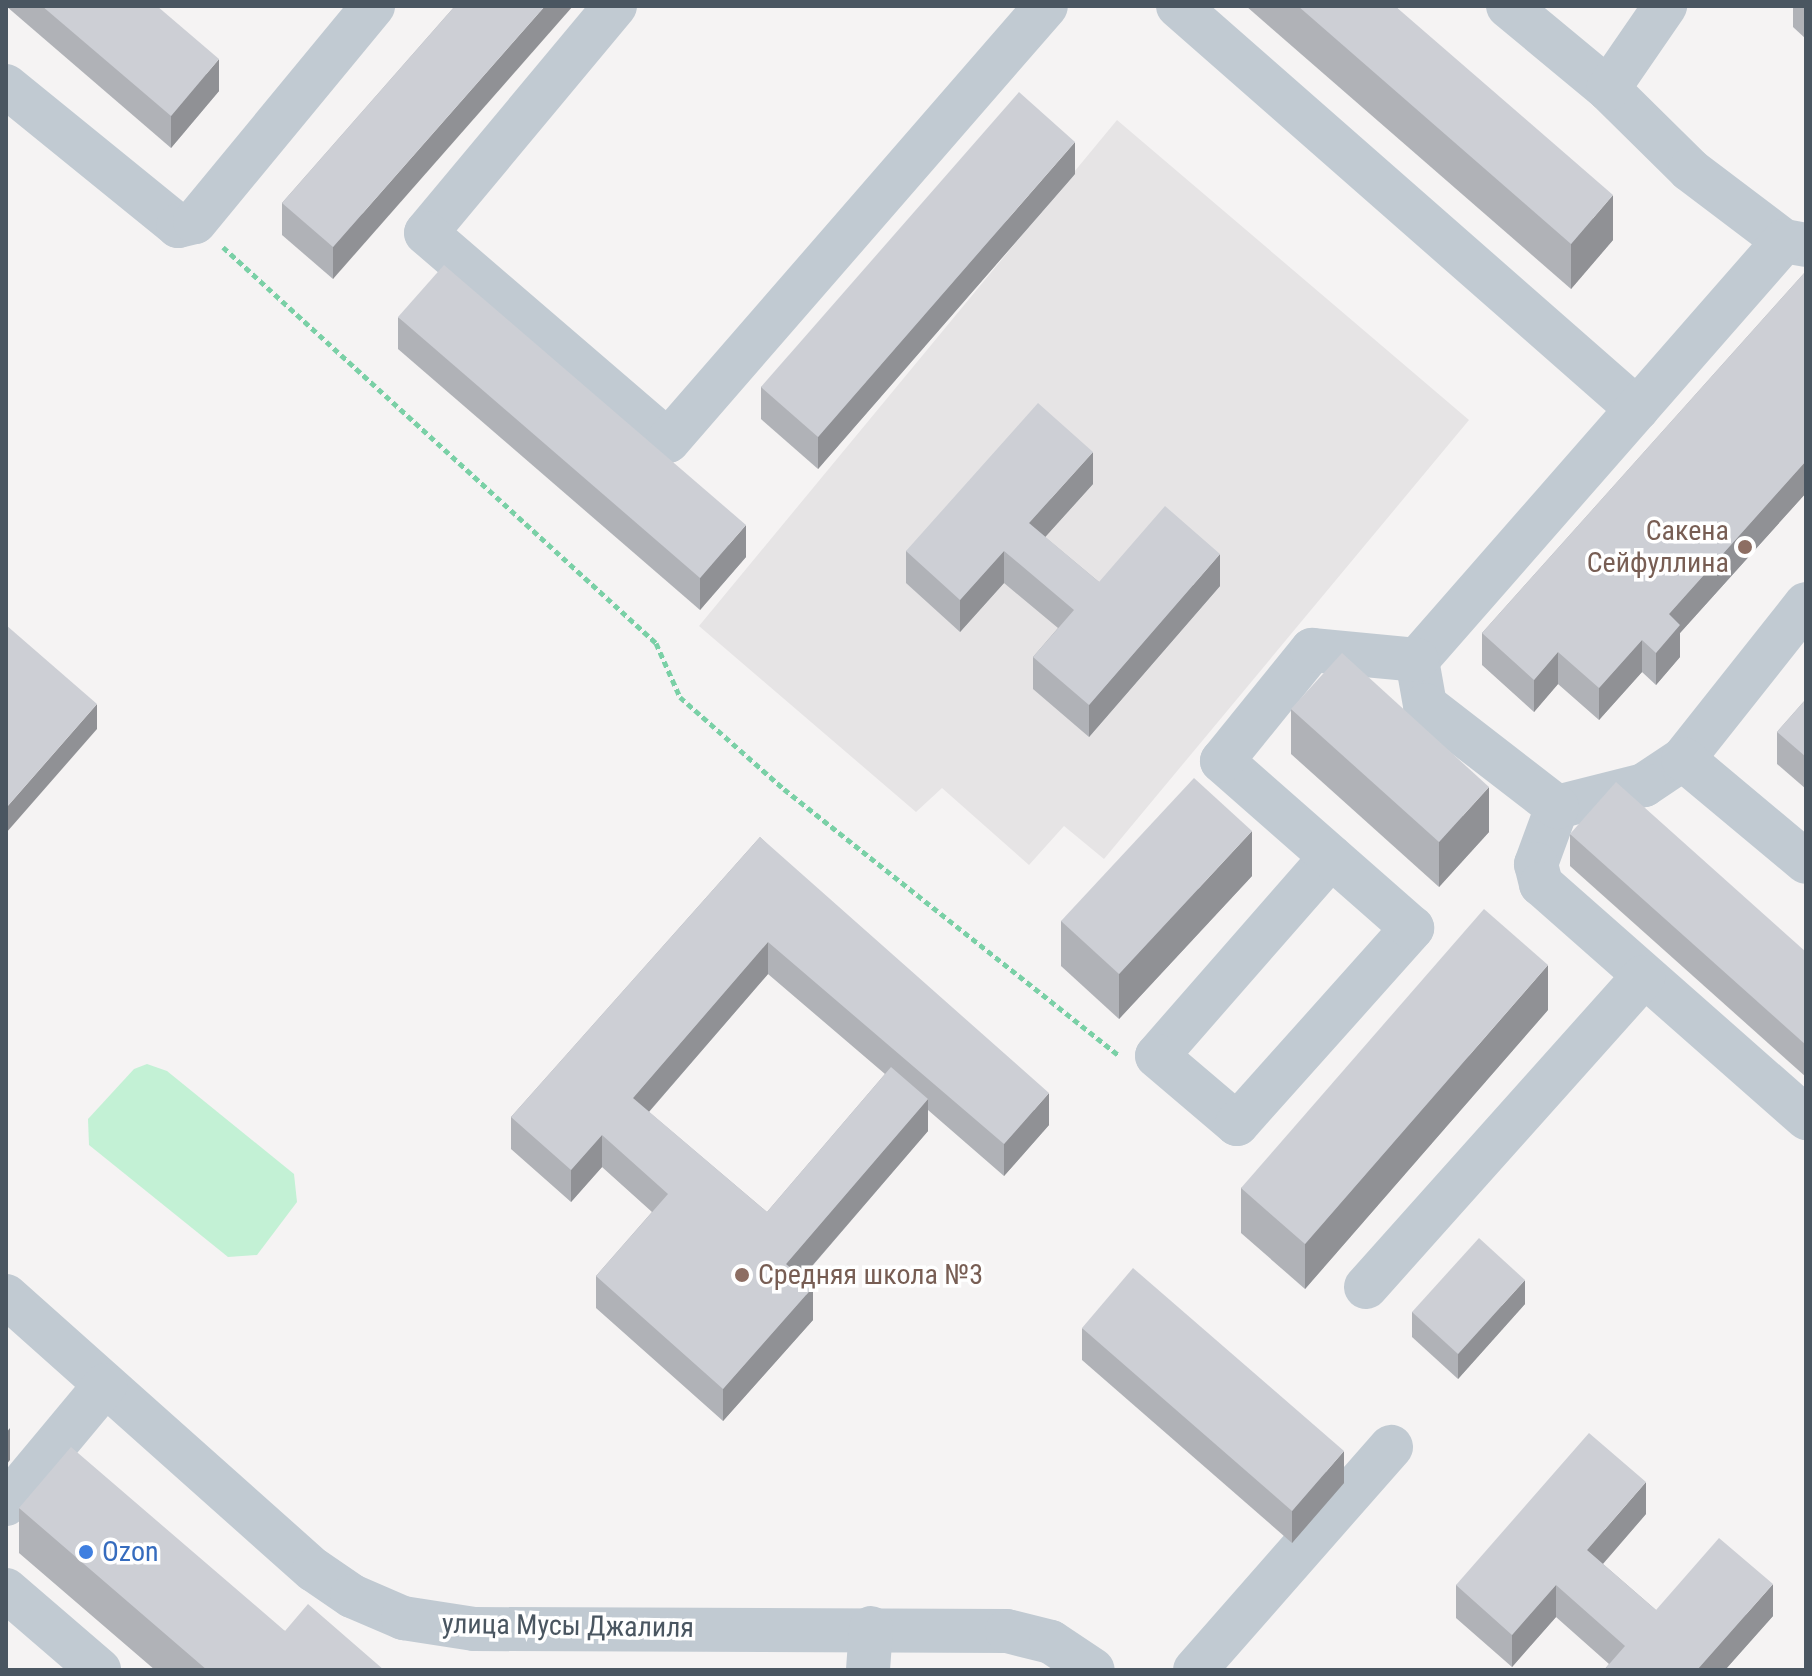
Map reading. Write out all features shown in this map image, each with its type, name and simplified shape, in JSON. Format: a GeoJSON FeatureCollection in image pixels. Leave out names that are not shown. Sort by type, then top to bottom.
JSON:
{"type":"FeatureCollection","features":[{"type":"Feature","properties":{"kind":"street"},"geometry":{"type":"LineString","coordinates":[[6,86],[178,226],[195,222],[373,6]]}},
{"type":"Feature","properties":{"kind":"street"},"geometry":{"type":"LineString","coordinates":[[615,6],[426,233],[668,441],[1046,6]]}},
{"type":"Feature","properties":{"kind":"street"},"geometry":{"type":"LineString","coordinates":[[1178,6],[1637,409]]}},
{"type":"Feature","properties":{"kind":"street"},"geometry":{"type":"LineString","coordinates":[[1417,660],[1637,409],[1795,243],[1690,170],[1608,89],[1508,6]]}},
{"type":"Feature","properties":{"kind":"street"},"geometry":{"type":"LineString","coordinates":[[1608,89],[1665,6]]}},
{"type":"Feature","properties":{"kind":"street"},"geometry":{"type":"LineString","coordinates":[[1557,807],[1644,785],[1683,759],[1801,622]]}},
{"type":"Feature","properties":{"kind":"street"},"geometry":{"type":"LineString","coordinates":[[1331,857],[1157,1056],[1237,1124],[1412,928],[1222,761],[1312,650],[1417,660]]}},
{"type":"Feature","properties":{"kind":"street"},"geometry":{"type":"LineString","coordinates":[[1417,660],[1425,705],[1557,807]]}},
{"type":"Feature","properties":{"kind":"street"},"geometry":{"type":"LineString","coordinates":[[1683,759],[1806,862]]}},
{"type":"Feature","properties":{"kind":"street"},"geometry":{"type":"LineString","coordinates":[[1557,807],[1536,864],[1541,884],[1806,1118]]}},
{"type":"Feature","properties":{"kind":"street"},"geometry":{"type":"LineString","coordinates":[[1366,1287],[1643,977]]}},
{"type":"Feature","properties":{"kind":"street","name":"улица Мусы Джалиля"},"geometry":{"type":"LineString","coordinates":[[6,1296],[314,1570],[352,1596],[403,1618],[474,1629],[870,1649],[1007,1631],[1051,1642],[1093,1670]]}},
{"type":"Feature","properties":{"kind":"street"},"geometry":{"type":"LineString","coordinates":[[6,1504],[105,1385]]}},
{"type":"Feature","properties":{"kind":"street"},"geometry":{"type":"LineString","coordinates":[[1195,1670],[1391,1447]]}},
{"type":"Feature","properties":{"kind":"street"},"geometry":{"type":"LineString","coordinates":[[6,1590],[99,1670]]}},
{"type":"Feature","properties":{"kind":"path"},"geometry":{"type":"LineString","coordinates":[[195,222],[656,643],[680,697],[784,789],[1114,1055],[1157,1056]]}},
{"type":"Feature","properties":{"kind":"shaded area"},"geometry":{"type":"Polygon","coordinates":[[[1117,120],[1469,420],[1104,859],[1064,826],[1029,865],[942,788],[916,812],[699,626],[1117,120]]]}},
{"type":"Feature","properties":{"kind":"green space"},"geometry":{"type":"Polygon","coordinates":[[[147,1064],[167,1071],[294,1174],[297,1202],[257,1255],[228,1257],[89,1145],[88,1119],[134,1069],[147,1064]]]}},
{"type":"Feature","properties":{"kind":"building"},"geometry":{"type":"Polygon","coordinates":[[[42,6],[157,6],[219,59],[171,116],[42,6]]]}},
{"type":"Feature","properties":{"kind":"building"},"geometry":{"type":"Polygon","coordinates":[[[455,6],[545,6],[333,247],[282,203],[455,6]]]}},
{"type":"Feature","properties":{"kind":"building"},"geometry":{"type":"Polygon","coordinates":[[[1298,6],[1395,6],[1613,195],[1571,244],[1298,6]]]}},
{"type":"Feature","properties":{"kind":"building"},"geometry":{"type":"Polygon","coordinates":[[[1019,92],[1075,142],[818,437],[761,387],[1019,92]]]}},
{"type":"Feature","properties":{"kind":"building"},"geometry":{"type":"Polygon","coordinates":[[[444,265],[746,525],[700,578],[398,317],[444,265]]]}},
{"type":"Feature","properties":{"kind":"building"},"geometry":{"type":"Polygon","coordinates":[[[1806,271],[1806,461],[1669,614],[1680,625],[1656,653],[1642,640],[1599,688],[1558,652],[1534,680],[1482,633],[1806,271]]]}},
{"type":"Feature","properties":{"kind":"building"},"geometry":{"type":"Polygon","coordinates":[[[1038,403],[1093,452],[1029,523],[1099,582],[1165,506],[1220,554],[1089,705],[1033,657],[1074,610],[1004,551],[960,600],[906,551],[1038,403]]]}},
{"type":"Feature","properties":{"kind":"building"},"geometry":{"type":"Polygon","coordinates":[[[6,625],[97,704],[6,808],[6,625]]]}},
{"type":"Feature","properties":{"kind":"building"},"geometry":{"type":"Polygon","coordinates":[[[1342,653],[1489,787],[1439,842],[1291,709],[1342,653]]]}},
{"type":"Feature","properties":{"kind":"building"},"geometry":{"type":"Polygon","coordinates":[[[1806,699],[1806,757],[1777,732],[1806,699]]]}},
{"type":"Feature","properties":{"kind":"building"},"geometry":{"type":"Polygon","coordinates":[[[1194,778],[1252,831],[1119,974],[1061,921],[1194,778]]]}},
{"type":"Feature","properties":{"kind":"building"},"geometry":{"type":"Polygon","coordinates":[[[1616,782],[1806,952],[1806,1045],[1570,834],[1616,782]]]}},
{"type":"Feature","properties":{"kind":"building"},"geometry":{"type":"Polygon","coordinates":[[[760,837],[1049,1093],[1004,1144],[768,942],[633,1098],[767,1212],[891,1067],[928,1099],[786,1264],[813,1287],[723,1389],[596,1276],[668,1194],[602,1135],[571,1170],[511,1117],[760,837]]]}},
{"type":"Feature","properties":{"kind":"building"},"geometry":{"type":"Polygon","coordinates":[[[1484,909],[1548,965],[1305,1244],[1241,1188],[1484,909]]]}},
{"type":"Feature","properties":{"kind":"building"},"geometry":{"type":"Polygon","coordinates":[[[1479,1238],[1525,1280],[1458,1354],[1412,1312],[1479,1238]]]}},
{"type":"Feature","properties":{"kind":"building"},"geometry":{"type":"Polygon","coordinates":[[[1133,1268],[1344,1451],[1292,1511],[1082,1328],[1133,1268]]]}},
{"type":"Feature","properties":{"kind":"building"},"geometry":{"type":"Polygon","coordinates":[[[1589,1433],[1646,1482],[1587,1550],[1656,1610],[1719,1538],[1773,1584],[1697,1670],[1604,1670],[1625,1646],[1556,1585],[1512,1635],[1456,1585],[1589,1433]]]}},
{"type":"Feature","properties":{"kind":"building"},"geometry":{"type":"Polygon","coordinates":[[[71,1447],[285,1631],[308,1604],[384,1670],[207,1670],[19,1508],[71,1447]]]}},
{"type":"Feature","properties":{"kind":"place","name":"Сакена Сейфуллина"},"geometry":{"type":"Point","coordinates":[1745,547]}},
{"type":"Feature","properties":{"kind":"place","name":"Средняя школа №3"},"geometry":{"type":"Point","coordinates":[742,1275]}},
{"type":"Feature","properties":{"kind":"place","name":"Ozon"},"geometry":{"type":"Point","coordinates":[86,1552]}}]}
